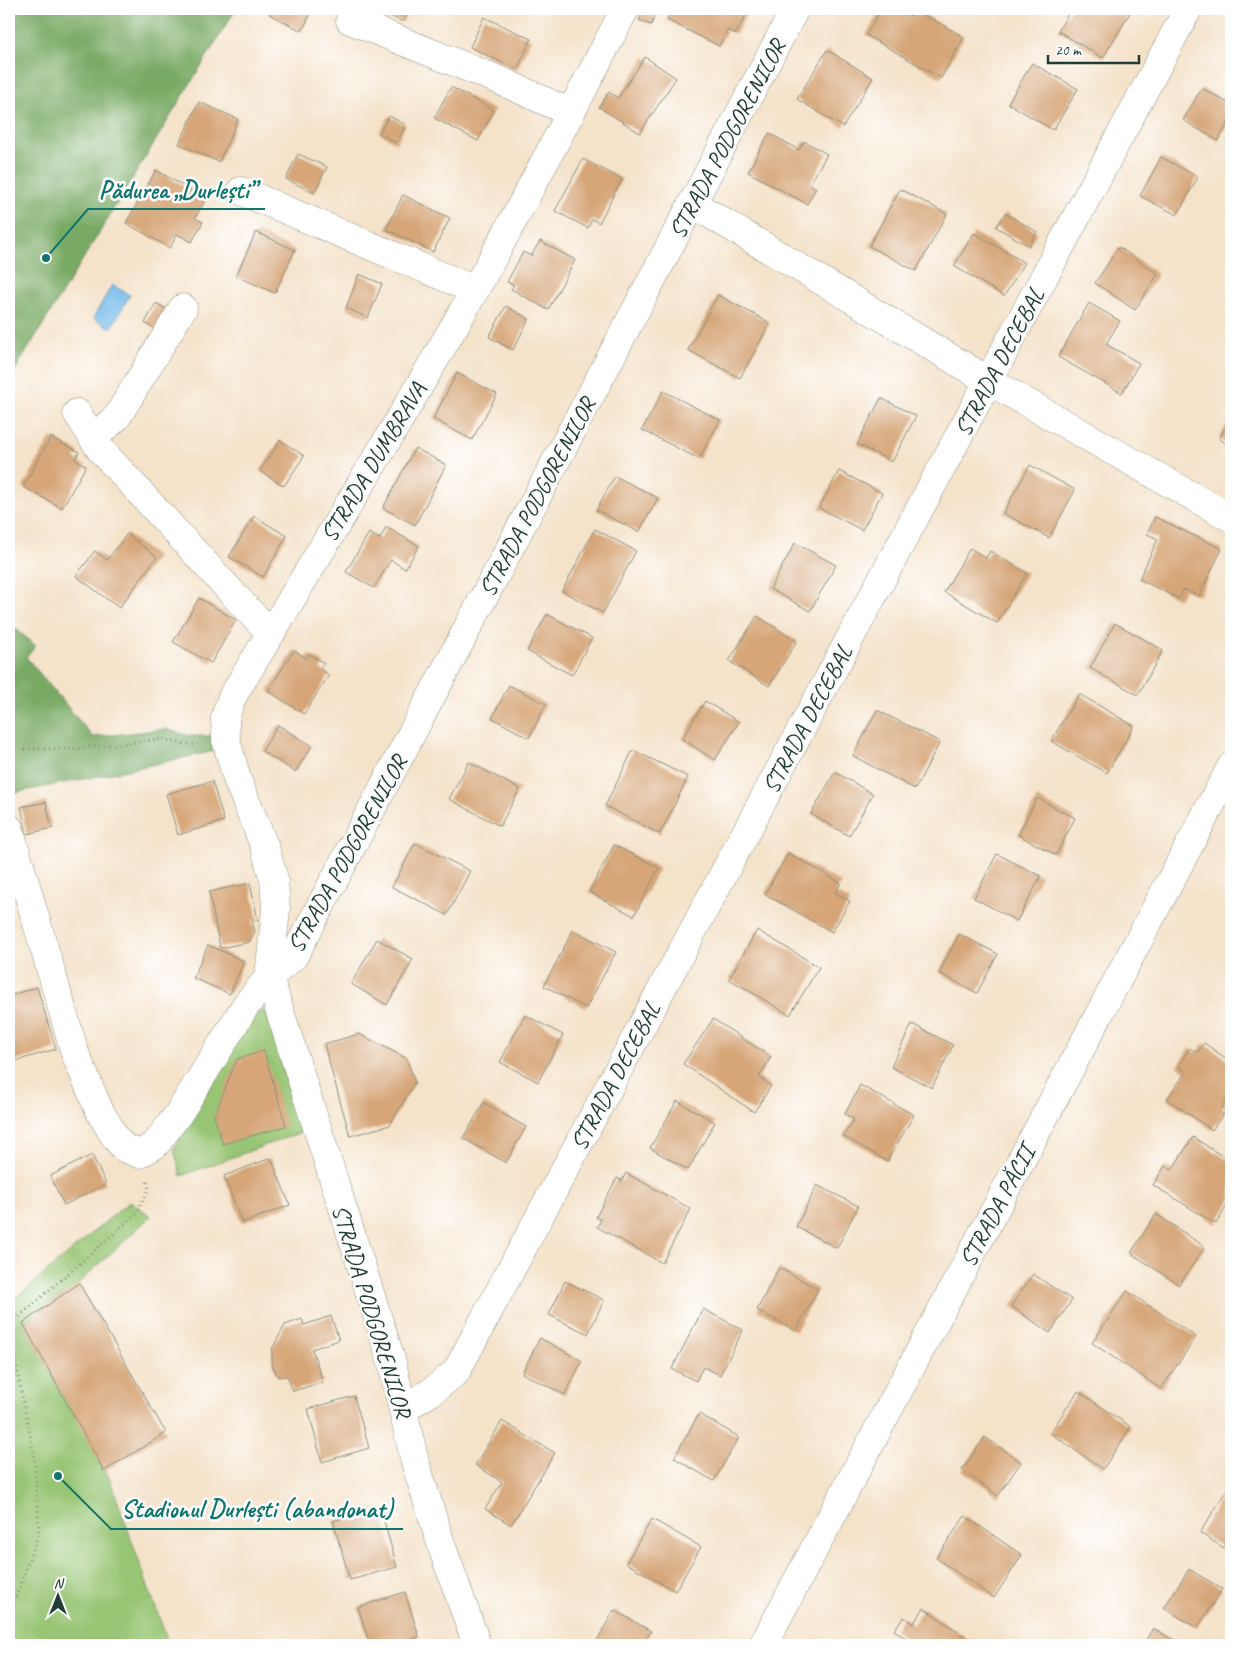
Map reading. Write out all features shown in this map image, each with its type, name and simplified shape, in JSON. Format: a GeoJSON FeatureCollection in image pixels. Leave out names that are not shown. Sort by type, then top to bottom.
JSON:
{"type":"FeatureCollection","features":[{"type":"Feature","properties":{"kind":"street","name":"STRADA DUMBRAVA"},"geometry":{"type":"LineString","coordinates":[[269,977],[276,909],[274,879],[264,845],[237,779],[226,740],[225,718],[232,697],[475,290],[626,9]]}},
{"type":"Feature","properties":{"kind":"street","name":"STRADA PODGORENILOR"},"geometry":{"type":"LineString","coordinates":[[139,1154],[155,1145],[160,1139],[246,1005],[269,977],[294,956],[796,9]]}},
{"type":"Feature","properties":{"kind":"street","name":"STRADA DECEBAL"},"geometry":{"type":"LineString","coordinates":[[403,1409],[432,1392],[456,1372],[1188,9]]}},
{"type":"Feature","properties":{"kind":"street"},"geometry":{"type":"LineString","coordinates":[[350,20],[501,81],[571,113]]}},
{"type":"Feature","properties":{"kind":"street"},"geometry":{"type":"LineString","coordinates":[[241,191],[475,290]]}},
{"type":"Feature","properties":{"kind":"street"},"geometry":{"type":"LineString","coordinates":[[693,204],[988,381],[1231,518]]}},
{"type":"Feature","properties":{"kind":"street"},"geometry":{"type":"LineString","coordinates":[[93,438],[117,417],[183,308]]}},
{"type":"Feature","properties":{"kind":"street"},"geometry":{"type":"LineString","coordinates":[[77,413],[100,449],[271,633]]}},
{"type":"Feature","properties":{"kind":"street","name":"STRADA PĂCII"},"geometry":{"type":"LineString","coordinates":[[764,1645],[1231,767]]}},
{"type":"Feature","properties":{"kind":"street"},"geometry":{"type":"LineString","coordinates":[[9,828],[75,1053],[99,1110],[115,1137],[124,1148],[139,1154]]}},
{"type":"Feature","properties":{"kind":"street","name":"STRADA PODGORENILOR"},"geometry":{"type":"LineString","coordinates":[[269,977],[391,1359],[415,1462],[442,1547],[477,1645]]}},
{"type":"Feature","properties":{"kind":"path"},"geometry":{"type":"LineString","coordinates":[[9,749],[75,748],[162,739],[192,746],[226,740]]}},
{"type":"Feature","properties":{"kind":"path"},"geometry":{"type":"LineString","coordinates":[[12,1323],[136,1214],[149,1190],[139,1154]]}},
{"type":"Feature","properties":{"kind":"path"},"geometry":{"type":"LineString","coordinates":[[9,1317],[12,1323],[14,1356],[34,1454],[39,1532],[9,1616]]}},
{"type":"Feature","properties":{"kind":"green space"},"geometry":{"type":"Polygon","coordinates":[[[9,9],[236,9],[9,380],[9,9]]]}},
{"type":"Feature","properties":{"kind":"green space"},"geometry":{"type":"Polygon","coordinates":[[[9,623],[36,646],[26,657],[93,737],[166,729],[190,736],[213,736],[215,751],[9,794],[9,623]]]}},
{"type":"Feature","properties":{"kind":"green space"},"geometry":{"type":"Polygon","coordinates":[[[265,1009],[302,1132],[181,1176],[174,1149],[248,1019],[265,1009]]]}},
{"type":"Feature","properties":{"kind":"green space"},"geometry":{"type":"Polygon","coordinates":[[[130,1201],[151,1216],[79,1283],[23,1323],[110,1480],[169,1645],[9,1645],[9,1304],[130,1201]]]}},
{"type":"Feature","properties":{"kind":"water"},"geometry":{"type":"Polygon","coordinates":[[[112,285],[130,295],[111,328],[93,318],[112,285]]]}},
{"type":"Feature","properties":{"kind":"building"},"geometry":{"type":"Polygon","coordinates":[[[272,9],[313,9],[302,31],[269,14],[272,9]]]}},
{"type":"Feature","properties":{"kind":"building"},"geometry":{"type":"Polygon","coordinates":[[[375,9],[409,9],[403,22],[375,9]]]}},
{"type":"Feature","properties":{"kind":"building"},"geometry":{"type":"Polygon","coordinates":[[[673,9],[738,9],[747,13],[736,34],[727,30],[719,46],[667,20],[673,9]]]}},
{"type":"Feature","properties":{"kind":"building"},"geometry":{"type":"Polygon","coordinates":[[[881,9],[896,9],[910,16],[914,9],[964,37],[941,78],[866,35],[881,9]]]}},
{"type":"Feature","properties":{"kind":"building"},"geometry":{"type":"Polygon","coordinates":[[[1071,9],[1127,9],[1131,11],[1103,58],[1058,31],[1071,9]]]}},
{"type":"Feature","properties":{"kind":"building"},"geometry":{"type":"Polygon","coordinates":[[[644,10],[655,15],[651,25],[639,20],[644,10]]]}},
{"type":"Feature","properties":{"kind":"building"},"geometry":{"type":"Polygon","coordinates":[[[484,17],[531,39],[517,70],[470,47],[484,17]]]}},
{"type":"Feature","properties":{"kind":"building"},"geometry":{"type":"Polygon","coordinates":[[[827,50],[873,78],[843,127],[797,99],[827,50]]]}},
{"type":"Feature","properties":{"kind":"building"},"geometry":{"type":"Polygon","coordinates":[[[645,57],[676,78],[640,133],[599,107],[609,92],[618,98],[645,57]]]}},
{"type":"Feature","properties":{"kind":"building"},"geometry":{"type":"Polygon","coordinates":[[[1032,63],[1078,89],[1053,130],[1008,103],[1032,63]]]}},
{"type":"Feature","properties":{"kind":"building"},"geometry":{"type":"Polygon","coordinates":[[[451,87],[494,110],[478,141],[434,118],[451,87]]]}},
{"type":"Feature","properties":{"kind":"building"},"geometry":{"type":"Polygon","coordinates":[[[1202,88],[1231,105],[1231,118],[1218,141],[1183,120],[1202,88]]]}},
{"type":"Feature","properties":{"kind":"building"},"geometry":{"type":"Polygon","coordinates":[[[199,102],[238,119],[219,162],[179,144],[199,102]]]}},
{"type":"Feature","properties":{"kind":"building"},"geometry":{"type":"Polygon","coordinates":[[[389,116],[406,125],[396,143],[379,133],[389,116]]]}},
{"type":"Feature","properties":{"kind":"building"},"geometry":{"type":"Polygon","coordinates":[[[769,133],[799,150],[804,141],[827,154],[810,184],[816,188],[807,204],[748,172],[769,133]]]}},
{"type":"Feature","properties":{"kind":"building"},"geometry":{"type":"Polygon","coordinates":[[[298,154],[327,167],[314,193],[286,179],[298,154]]]}},
{"type":"Feature","properties":{"kind":"building"},"geometry":{"type":"Polygon","coordinates":[[[1161,157],[1198,177],[1177,215],[1140,196],[1161,157]]]}},
{"type":"Feature","properties":{"kind":"building"},"geometry":{"type":"Polygon","coordinates":[[[583,159],[622,179],[599,223],[592,219],[588,228],[555,211],[583,159]]]}},
{"type":"Feature","properties":{"kind":"building"},"geometry":{"type":"Polygon","coordinates":[[[156,170],[206,199],[195,218],[203,222],[192,242],[177,234],[170,248],[126,223],[156,170]]]}},
{"type":"Feature","properties":{"kind":"building"},"geometry":{"type":"Polygon","coordinates":[[[900,189],[947,214],[916,271],[869,246],[900,189]]]}},
{"type":"Feature","properties":{"kind":"building"},"geometry":{"type":"Polygon","coordinates":[[[403,195],[450,218],[433,252],[386,229],[403,195]]]}},
{"type":"Feature","properties":{"kind":"building"},"geometry":{"type":"Polygon","coordinates":[[[1005,213],[1037,232],[1029,246],[996,227],[1005,213]]]}},
{"type":"Feature","properties":{"kind":"building"},"geometry":{"type":"Polygon","coordinates":[[[256,232],[295,250],[275,293],[236,276],[256,232]]]}},
{"type":"Feature","properties":{"kind":"building"},"geometry":{"type":"Polygon","coordinates":[[[974,233],[1025,263],[1004,296],[954,266],[974,233]]]}},
{"type":"Feature","properties":{"kind":"building"},"geometry":{"type":"Polygon","coordinates":[[[540,241],[575,260],[548,310],[511,289],[514,285],[507,282],[523,252],[531,256],[540,241]]]}},
{"type":"Feature","properties":{"kind":"building"},"geometry":{"type":"Polygon","coordinates":[[[1119,247],[1158,274],[1135,310],[1095,283],[1119,247]]]}},
{"type":"Feature","properties":{"kind":"building"},"geometry":{"type":"Polygon","coordinates":[[[359,274],[382,284],[368,318],[346,308],[359,274]]]}},
{"type":"Feature","properties":{"kind":"building"},"geometry":{"type":"Polygon","coordinates":[[[718,295],[770,323],[740,378],[688,350],[718,295]]]}},
{"type":"Feature","properties":{"kind":"building"},"geometry":{"type":"Polygon","coordinates":[[[156,303],[168,310],[158,330],[145,323],[156,303]]]}},
{"type":"Feature","properties":{"kind":"building"},"geometry":{"type":"Polygon","coordinates":[[[1089,303],[1120,321],[1106,344],[1139,363],[1122,393],[1058,357],[1089,303]]]}},
{"type":"Feature","properties":{"kind":"building"},"geometry":{"type":"Polygon","coordinates":[[[506,306],[529,319],[513,350],[489,337],[506,306]]]}},
{"type":"Feature","properties":{"kind":"building"},"geometry":{"type":"Polygon","coordinates":[[[457,373],[497,394],[472,440],[433,419],[457,373]]]}},
{"type":"Feature","properties":{"kind":"building"},"geometry":{"type":"Polygon","coordinates":[[[663,391],[720,420],[699,459],[642,430],[663,391]]]}},
{"type":"Feature","properties":{"kind":"building"},"geometry":{"type":"Polygon","coordinates":[[[881,398],[916,416],[892,462],[857,444],[881,398]]]}},
{"type":"Feature","properties":{"kind":"building"},"geometry":{"type":"Polygon","coordinates":[[[1231,416],[1231,446],[1219,439],[1231,416]]]}},
{"type":"Feature","properties":{"kind":"building"},"geometry":{"type":"Polygon","coordinates":[[[51,437],[79,452],[75,459],[86,466],[62,508],[23,487],[51,437]]]}},
{"type":"Feature","properties":{"kind":"building"},"geometry":{"type":"Polygon","coordinates":[[[280,440],[304,456],[284,486],[260,471],[280,440]]]}},
{"type":"Feature","properties":{"kind":"building"},"geometry":{"type":"Polygon","coordinates":[[[415,448],[446,465],[415,525],[383,508],[415,448]]]}},
{"type":"Feature","properties":{"kind":"building"},"geometry":{"type":"Polygon","coordinates":[[[1030,465],[1075,490],[1049,538],[1003,513],[1030,465]]]}},
{"type":"Feature","properties":{"kind":"building"},"geometry":{"type":"Polygon","coordinates":[[[839,471],[882,493],[862,530],[819,508],[839,471]]]}},
{"type":"Feature","properties":{"kind":"building"},"geometry":{"type":"Polygon","coordinates":[[[615,476],[658,498],[639,532],[596,510],[615,476]]]}},
{"type":"Feature","properties":{"kind":"building"},"geometry":{"type":"Polygon","coordinates":[[[254,516],[287,536],[263,577],[229,557],[254,516]]]}},
{"type":"Feature","properties":{"kind":"building"},"geometry":{"type":"Polygon","coordinates":[[[1155,517],[1222,549],[1199,596],[1184,589],[1179,599],[1139,579],[1158,539],[1147,534],[1155,517]]]}},
{"type":"Feature","properties":{"kind":"building"},"geometry":{"type":"Polygon","coordinates":[[[386,527],[419,546],[405,569],[391,560],[374,588],[346,572],[369,533],[380,539],[386,527]]]}},
{"type":"Feature","properties":{"kind":"building"},"geometry":{"type":"Polygon","coordinates":[[[595,529],[636,551],[603,613],[562,591],[595,529]]]}},
{"type":"Feature","properties":{"kind":"building"},"geometry":{"type":"Polygon","coordinates":[[[127,534],[157,557],[119,608],[76,576],[95,551],[107,560],[127,534]]]}},
{"type":"Feature","properties":{"kind":"building"},"geometry":{"type":"Polygon","coordinates":[[[795,543],[836,565],[810,611],[770,589],[795,543]]]}},
{"type":"Feature","properties":{"kind":"building"},"geometry":{"type":"Polygon","coordinates":[[[970,548],[986,558],[990,551],[1027,573],[997,623],[944,592],[970,548]]]}},
{"type":"Feature","properties":{"kind":"building"},"geometry":{"type":"Polygon","coordinates":[[[199,598],[236,620],[211,663],[173,642],[199,598]]]}},
{"type":"Feature","properties":{"kind":"building"},"geometry":{"type":"Polygon","coordinates":[[[547,614],[592,638],[572,675],[527,651],[547,614]]]}},
{"type":"Feature","properties":{"kind":"building"},"geometry":{"type":"Polygon","coordinates":[[[757,616],[797,641],[769,686],[729,661],[757,616]]]}},
{"type":"Feature","properties":{"kind":"building"},"geometry":{"type":"Polygon","coordinates":[[[1115,623],[1163,650],[1138,695],[1090,668],[1115,623]]]}},
{"type":"Feature","properties":{"kind":"building"},"geometry":{"type":"Polygon","coordinates":[[[294,650],[306,658],[309,654],[324,663],[320,669],[329,675],[304,714],[268,691],[294,650]]]}},
{"type":"Feature","properties":{"kind":"building"},"geometry":{"type":"Polygon","coordinates":[[[509,685],[546,704],[529,738],[492,718],[509,685]]]}},
{"type":"Feature","properties":{"kind":"building"},"geometry":{"type":"Polygon","coordinates":[[[1079,694],[1134,726],[1107,773],[1051,741],[1079,694]]]}},
{"type":"Feature","properties":{"kind":"building"},"geometry":{"type":"Polygon","coordinates":[[[705,701],[739,722],[715,760],[682,739],[705,701]]]}},
{"type":"Feature","properties":{"kind":"building"},"geometry":{"type":"Polygon","coordinates":[[[877,710],[940,742],[915,789],[853,756],[877,710]]]}},
{"type":"Feature","properties":{"kind":"building"},"geometry":{"type":"Polygon","coordinates":[[[278,725],[312,746],[295,772],[262,751],[278,725]]]}},
{"type":"Feature","properties":{"kind":"building"},"geometry":{"type":"Polygon","coordinates":[[[633,750],[688,777],[660,834],[605,806],[633,750]]]}},
{"type":"Feature","properties":{"kind":"building"},"geometry":{"type":"Polygon","coordinates":[[[469,762],[520,789],[500,826],[449,799],[469,762]]]}},
{"type":"Feature","properties":{"kind":"building"},"geometry":{"type":"Polygon","coordinates":[[[835,772],[873,794],[849,836],[811,814],[835,772]]]}},
{"type":"Feature","properties":{"kind":"building"},"geometry":{"type":"Polygon","coordinates":[[[212,781],[224,821],[178,835],[166,794],[212,781]]]}},
{"type":"Feature","properties":{"kind":"building"},"geometry":{"type":"Polygon","coordinates":[[[1037,798],[1075,818],[1056,855],[1018,835],[1037,798]]]}},
{"type":"Feature","properties":{"kind":"building"},"geometry":{"type":"Polygon","coordinates":[[[46,802],[52,828],[27,834],[21,807],[46,802]]]}},
{"type":"Feature","properties":{"kind":"building"},"geometry":{"type":"Polygon","coordinates":[[[415,843],[470,871],[447,915],[392,887],[415,843]]]}},
{"type":"Feature","properties":{"kind":"building"},"geometry":{"type":"Polygon","coordinates":[[[614,845],[659,868],[634,916],[589,892],[614,845]]]}},
{"type":"Feature","properties":{"kind":"building"},"geometry":{"type":"Polygon","coordinates":[[[788,853],[841,883],[835,893],[850,901],[832,932],[765,894],[788,853]]]}},
{"type":"Feature","properties":{"kind":"building"},"geometry":{"type":"Polygon","coordinates":[[[997,854],[1041,876],[1017,921],[974,898],[997,854]]]}},
{"type":"Feature","properties":{"kind":"building"},"geometry":{"type":"Polygon","coordinates":[[[250,883],[258,920],[252,921],[255,932],[249,942],[220,948],[209,892],[250,883]]]}},
{"type":"Feature","properties":{"kind":"building"},"geometry":{"type":"Polygon","coordinates":[[[573,930],[616,952],[586,1008],[544,986],[573,930]]]}},
{"type":"Feature","properties":{"kind":"building"},"geometry":{"type":"Polygon","coordinates":[[[757,930],[819,967],[790,1015],[729,979],[757,930]]]}},
{"type":"Feature","properties":{"kind":"building"},"geometry":{"type":"Polygon","coordinates":[[[959,934],[998,954],[977,993],[939,973],[959,934]]]}},
{"type":"Feature","properties":{"kind":"building"},"geometry":{"type":"Polygon","coordinates":[[[377,939],[413,959],[387,1005],[351,984],[377,939]]]}},
{"type":"Feature","properties":{"kind":"building"},"geometry":{"type":"Polygon","coordinates":[[[208,945],[244,961],[230,994],[193,978],[208,945]]]}},
{"type":"Feature","properties":{"kind":"building"},"geometry":{"type":"Polygon","coordinates":[[[37,987],[56,1049],[9,1063],[9,996],[37,987]]]}},
{"type":"Feature","properties":{"kind":"building"},"geometry":{"type":"Polygon","coordinates":[[[525,1015],[563,1035],[538,1082],[500,1062],[525,1015]]]}},
{"type":"Feature","properties":{"kind":"building"},"geometry":{"type":"Polygon","coordinates":[[[713,1019],[771,1057],[759,1077],[771,1086],[754,1112],[683,1064],[713,1019]]]}},
{"type":"Feature","properties":{"kind":"building"},"geometry":{"type":"Polygon","coordinates":[[[912,1024],[953,1045],[932,1088],[891,1067],[912,1024]]]}},
{"type":"Feature","properties":{"kind":"building"},"geometry":{"type":"Polygon","coordinates":[[[359,1034],[406,1058],[415,1082],[390,1125],[350,1136],[324,1044],[359,1034]]]}},
{"type":"Feature","properties":{"kind":"building"},"geometry":{"type":"Polygon","coordinates":[[[1204,1043],[1231,1062],[1231,1094],[1222,1107],[1226,1110],[1212,1130],[1167,1099],[1186,1072],[1178,1066],[1190,1048],[1197,1053],[1204,1043]]]}},
{"type":"Feature","properties":{"kind":"building"},"geometry":{"type":"Polygon","coordinates":[[[264,1051],[286,1126],[223,1144],[214,1116],[237,1059],[264,1051]]]}},
{"type":"Feature","properties":{"kind":"building"},"geometry":{"type":"Polygon","coordinates":[[[860,1085],[914,1115],[887,1161],[843,1136],[854,1119],[845,1114],[860,1085]]]}},
{"type":"Feature","properties":{"kind":"building"},"geometry":{"type":"Polygon","coordinates":[[[677,1101],[715,1122],[688,1170],[650,1148],[677,1101]]]}},
{"type":"Feature","properties":{"kind":"building"},"geometry":{"type":"Polygon","coordinates":[[[484,1103],[526,1127],[506,1163],[463,1138],[484,1103]]]}},
{"type":"Feature","properties":{"kind":"building"},"geometry":{"type":"Polygon","coordinates":[[[1193,1137],[1231,1162],[1231,1199],[1216,1224],[1153,1185],[1165,1166],[1172,1170],[1193,1137]]]}},
{"type":"Feature","properties":{"kind":"building"},"geometry":{"type":"Polygon","coordinates":[[[92,1155],[106,1184],[64,1205],[50,1176],[92,1155]]]}},
{"type":"Feature","properties":{"kind":"building"},"geometry":{"type":"Polygon","coordinates":[[[271,1158],[290,1205],[242,1223],[224,1176],[271,1158]]]}},
{"type":"Feature","properties":{"kind":"building"},"geometry":{"type":"Polygon","coordinates":[[[626,1173],[691,1209],[662,1263],[597,1227],[601,1220],[596,1217],[606,1198],[617,1178],[622,1181],[626,1173]]]}},
{"type":"Feature","properties":{"kind":"building"},"geometry":{"type":"Polygon","coordinates":[[[817,1185],[858,1206],[837,1248],[796,1227],[817,1185]]]}},
{"type":"Feature","properties":{"kind":"building"},"geometry":{"type":"Polygon","coordinates":[[[1156,1214],[1205,1247],[1179,1285],[1131,1253],[1156,1214]]]}},
{"type":"Feature","properties":{"kind":"building"},"geometry":{"type":"Polygon","coordinates":[[[779,1268],[818,1289],[796,1331],[757,1310],[779,1268]]]}},
{"type":"Feature","properties":{"kind":"building"},"geometry":{"type":"Polygon","coordinates":[[[1033,1274],[1072,1300],[1050,1333],[1011,1306],[1033,1274]]]}},
{"type":"Feature","properties":{"kind":"building"},"geometry":{"type":"Polygon","coordinates":[[[565,1281],[604,1300],[588,1334],[549,1315],[565,1281]]]}},
{"type":"Feature","properties":{"kind":"building"},"geometry":{"type":"Polygon","coordinates":[[[79,1283],[166,1433],[104,1471],[23,1323],[79,1283]]]}},
{"type":"Feature","properties":{"kind":"building"},"geometry":{"type":"Polygon","coordinates":[[[1127,1291],[1196,1337],[1161,1389],[1092,1343],[1127,1291]]]}},
{"type":"Feature","properties":{"kind":"building"},"geometry":{"type":"Polygon","coordinates":[[[703,1309],[743,1330],[720,1375],[703,1367],[696,1381],[672,1369],[703,1309]]]}},
{"type":"Feature","properties":{"kind":"building"},"geometry":{"type":"Polygon","coordinates":[[[331,1316],[339,1340],[312,1349],[323,1382],[293,1391],[287,1376],[278,1377],[272,1364],[272,1349],[285,1325],[302,1319],[304,1325],[331,1316]]]}},
{"type":"Feature","properties":{"kind":"building"},"geometry":{"type":"Polygon","coordinates":[[[540,1338],[582,1361],[565,1395],[522,1373],[540,1338]]]}},
{"type":"Feature","properties":{"kind":"building"},"geometry":{"type":"Polygon","coordinates":[[[1078,1391],[1131,1427],[1103,1469],[1050,1433],[1078,1391]]]}},
{"type":"Feature","properties":{"kind":"building"},"geometry":{"type":"Polygon","coordinates":[[[354,1396],[369,1448],[322,1462],[308,1409],[354,1396]]]}},
{"type":"Feature","properties":{"kind":"building"},"geometry":{"type":"Polygon","coordinates":[[[699,1414],[739,1437],[714,1481],[674,1458],[699,1414]]]}},
{"type":"Feature","properties":{"kind":"building"},"geometry":{"type":"Polygon","coordinates":[[[502,1421],[555,1453],[511,1525],[485,1509],[502,1482],[475,1465],[502,1421]]]}},
{"type":"Feature","properties":{"kind":"building"},"geometry":{"type":"Polygon","coordinates":[[[985,1437],[1021,1462],[998,1496],[962,1470],[985,1437]]]}},
{"type":"Feature","properties":{"kind":"building"},"geometry":{"type":"Polygon","coordinates":[[[1231,1483],[1231,1539],[1224,1548],[1200,1533],[1231,1483]]]}},
{"type":"Feature","properties":{"kind":"building"},"geometry":{"type":"Polygon","coordinates":[[[380,1507],[397,1567],[350,1580],[333,1521],[380,1507]]]}},
{"type":"Feature","properties":{"kind":"building"},"geometry":{"type":"Polygon","coordinates":[[[965,1516],[1022,1555],[994,1598],[936,1558],[965,1516]]]}},
{"type":"Feature","properties":{"kind":"building"},"geometry":{"type":"Polygon","coordinates":[[[652,1519],[701,1547],[675,1591],[626,1563],[652,1519]]]}},
{"type":"Feature","properties":{"kind":"building"},"geometry":{"type":"Polygon","coordinates":[[[1189,1569],[1222,1589],[1197,1628],[1164,1608],[1189,1569]]]}},
{"type":"Feature","properties":{"kind":"building"},"geometry":{"type":"Polygon","coordinates":[[[405,1592],[419,1637],[393,1645],[370,1645],[358,1607],[405,1592]]]}},
{"type":"Feature","properties":{"kind":"building"},"geometry":{"type":"Polygon","coordinates":[[[924,1608],[970,1640],[966,1645],[916,1645],[894,1630],[904,1617],[913,1624],[924,1608]]]}},
{"type":"Feature","properties":{"kind":"building"},"geometry":{"type":"Polygon","coordinates":[[[614,1610],[651,1631],[643,1645],[606,1645],[597,1641],[614,1610]]]}},
{"type":"Feature","properties":{"kind":"building"},"geometry":{"type":"Polygon","coordinates":[[[1153,1628],[1181,1645],[1143,1645],[1153,1628]]]}},
{"type":"Feature","properties":{"kind":"place","name":"Pădurea „Durlești”"},"geometry":{"type":"Point","coordinates":[46,258]}},
{"type":"Feature","properties":{"kind":"place","name":"Stadionul Durlești (abandonat)"},"geometry":{"type":"Point","coordinates":[58,1476]}}]}
